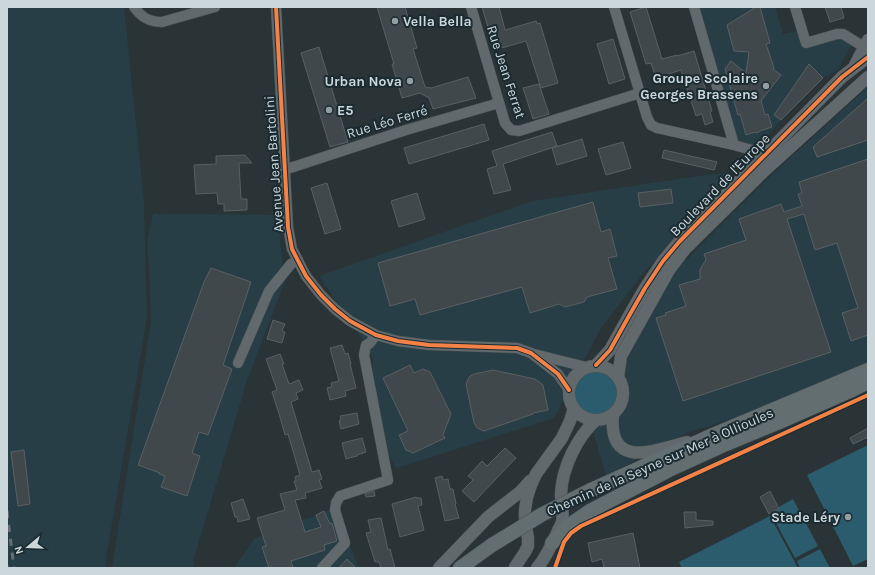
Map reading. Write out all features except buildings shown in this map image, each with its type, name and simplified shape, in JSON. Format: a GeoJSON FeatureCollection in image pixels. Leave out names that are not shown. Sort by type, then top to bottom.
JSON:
{"type":"FeatureCollection","features":[{"type":"Feature","properties":{"kind":"main road","name":"Chemin de la Seyne sur Mer à Ollioules"},"geometry":{"type":"LineString","coordinates":[[460,568],[493,547],[537,524],[592,492],[713,436],[868,370]]}},
{"type":"Feature","properties":{"kind":"main road","name":"Chemin de la Seyne sur Mer à Ollioules"},"geometry":{"type":"LineString","coordinates":[[592,492],[729,436],[868,382]]}},
{"type":"Feature","properties":{"kind":"main road"},"geometry":{"type":"LineString","coordinates":[[552,543],[568,526],[590,511],[669,470],[868,382]]}},
{"type":"Feature","properties":{"kind":"main road","name":"Chemin de la Seyne sur Mer à Ollioules"},"geometry":{"type":"LineString","coordinates":[[470,568],[493,547]]}},
{"type":"Feature","properties":{"kind":"street"},"geometry":{"type":"LineString","coordinates":[[134,7],[142,16],[150,20],[162,22],[214,7]]}},
{"type":"Feature","properties":{"kind":"street","name":"Avenue Jean Bartolini"},"geometry":{"type":"LineString","coordinates":[[276,7],[288,227],[292,249],[306,276],[331,305],[350,321],[376,335],[398,342],[428,345],[517,348],[531,352],[558,374],[569,390]]}},
{"type":"Feature","properties":{"kind":"street","name":"Rue Jean Ferrat"},"geometry":{"type":"LineString","coordinates":[[471,7],[505,123],[511,130],[519,131],[640,93]]}},
{"type":"Feature","properties":{"kind":"street"},"geometry":{"type":"LineString","coordinates":[[614,7],[647,117],[651,125],[657,128],[755,151],[770,167]]}},
{"type":"Feature","properties":{"kind":"street"},"geometry":{"type":"LineString","coordinates":[[694,7],[734,145]]}},
{"type":"Feature","properties":{"kind":"street"},"geometry":{"type":"LineString","coordinates":[[795,7],[806,43],[837,34],[843,34],[867,48],[854,68]]}},
{"type":"Feature","properties":{"kind":"street","name":"Boulevard de l'Europe"},"geometry":{"type":"LineString","coordinates":[[784,153],[788,141],[851,77],[854,68]]}},
{"type":"Feature","properties":{"kind":"street","name":"Boulevard de l'Europe"},"geometry":{"type":"LineString","coordinates":[[591,366],[610,350],[645,288],[663,261],[679,242],[842,77],[854,68]]}},
{"type":"Feature","properties":{"kind":"street","name":"Boulevard de l'Europe"},"geometry":{"type":"LineString","coordinates":[[618,377],[620,356],[669,270],[686,249],[784,153],[868,77]]}},
{"type":"Feature","properties":{"kind":"street","name":"Rue Léo Ferré"},"geometry":{"type":"LineString","coordinates":[[284,170],[406,130],[499,103]]}},
{"type":"Feature","properties":{"kind":"street"},"geometry":{"type":"LineString","coordinates":[[238,363],[269,291],[291,264],[298,260]]}},
{"type":"Feature","properties":{"kind":"street"},"geometry":{"type":"LineString","coordinates":[[322,568],[345,543],[335,510],[336,503],[340,496],[388,480],[364,355],[366,345],[369,344],[376,335]]}},
{"type":"Feature","properties":{"kind":"street"},"geometry":{"type":"LineString","coordinates":[[531,352],[591,366],[602,366],[614,372],[622,384],[622,403],[613,414],[596,420],[583,417],[578,413],[569,396],[571,382],[574,376],[580,371],[591,366]]}},
{"type":"Feature","properties":{"kind":"street"},"geometry":{"type":"LineString","coordinates":[[439,568],[488,517],[520,492],[536,474],[562,438],[574,408]]}},
{"type":"Feature","properties":{"kind":"street"},"geometry":{"type":"LineString","coordinates":[[613,414],[612,428],[616,442],[629,452],[647,452],[713,436]]}},
{"type":"Feature","properties":{"kind":"street"},"geometry":{"type":"LineString","coordinates":[[537,568],[552,543],[562,522],[562,484],[571,455],[584,433],[596,420]]}},
{"type":"Feature","properties":{"kind":"street"},"geometry":{"type":"LineString","coordinates":[[518,568],[528,546],[525,510],[527,497],[536,474]]}},
{"type":"Feature","properties":{"kind":"shaded area"},"geometry":{"type":"Polygon","coordinates":[[[7,7],[124,7],[144,201],[147,318],[105,568],[7,568],[7,7]]]}},
{"type":"Feature","properties":{"kind":"shaded area","name":"Groupe Scolaire Georges Brassens"},"geometry":{"type":"Polygon","coordinates":[[[694,7],[775,7],[783,34],[802,30],[806,43],[837,34],[854,40],[838,70],[823,78],[781,120],[755,151],[734,145],[694,7]]]}},
{"type":"Feature","properties":{"kind":"shaded area"},"geometry":{"type":"Polygon","coordinates":[[[868,87],[868,363],[840,376],[741,416],[687,433],[606,476],[592,428],[665,286],[680,266],[768,178],[868,87]]]}},
{"type":"Feature","properties":{"kind":"shaded area"},"geometry":{"type":"Polygon","coordinates":[[[733,173],[642,275],[601,328],[554,418],[397,468],[388,456],[372,366],[373,359],[366,345],[319,276],[532,201],[705,175],[733,173]]]}},
{"type":"Feature","properties":{"kind":"shaded area"},"geometry":{"type":"Polygon","coordinates":[[[153,214],[278,215],[284,283],[247,381],[194,558],[194,568],[112,568],[151,321],[147,241],[153,214]]]}},
{"type":"Feature","properties":{"kind":"shaded area"},"geometry":{"type":"Polygon","coordinates":[[[591,366],[601,366],[611,370],[619,378],[623,388],[623,398],[619,408],[611,416],[601,420],[591,420],[581,416],[573,408],[569,398],[569,388],[573,378],[581,370],[591,366]]]}},
{"type":"Feature","properties":{"kind":"shaded area","name":"Stade Léry"},"geometry":{"type":"Polygon","coordinates":[[[868,445],[868,559],[853,566],[807,475],[868,445]]]}},
{"type":"Feature","properties":{"kind":"shaded area"},"geometry":{"type":"Polygon","coordinates":[[[793,499],[818,546],[795,558],[770,512],[793,499]]]}},
{"type":"Feature","properties":{"kind":"shaded area"},"geometry":{"type":"Polygon","coordinates":[[[334,508],[359,568],[234,568],[254,539],[334,508]]]}},
{"type":"Feature","properties":{"kind":"shaded area"},"geometry":{"type":"Polygon","coordinates":[[[770,516],[798,568],[682,568],[679,562],[770,516]]]}},
{"type":"Feature","properties":{"kind":"shaded area"},"geometry":{"type":"Polygon","coordinates":[[[820,549],[830,568],[800,568],[797,561],[820,549]]]}},
{"type":"Feature","properties":{"kind":"railway"},"geometry":{"type":"LineString","coordinates":[[7,511],[14,568]]}},
{"type":"Feature","properties":{"kind":"cycle path"},"geometry":{"type":"LineString","coordinates":[[276,7],[288,227],[292,249],[306,276],[321,295],[335,309],[350,321],[376,335],[398,341],[429,345],[517,348],[531,353],[558,374],[569,390]]}},
{"type":"Feature","properties":{"kind":"cycle path"},"geometry":{"type":"LineString","coordinates":[[596,365],[610,350],[645,288],[663,261],[679,242],[842,77],[868,57]]}},
{"type":"Feature","properties":{"kind":"cycle path"},"geometry":{"type":"LineString","coordinates":[[555,568],[564,542],[571,533],[581,526],[868,395]]}},
{"type":"Feature","properties":{"kind":"place","name":"Vella Bella"},"geometry":{"type":"Point","coordinates":[395,21]}},
{"type":"Feature","properties":{"kind":"place","name":"Urban Nova"},"geometry":{"type":"Point","coordinates":[410,81]}},
{"type":"Feature","properties":{"kind":"place","name":"Groupe Scolaire Georges Brassens"},"geometry":{"type":"Point","coordinates":[766,86]}},
{"type":"Feature","properties":{"kind":"place","name":"E5"},"geometry":{"type":"Point","coordinates":[329,110]}},
{"type":"Feature","properties":{"kind":"place","name":"Stade Léry"},"geometry":{"type":"Point","coordinates":[848,517]}}]}
